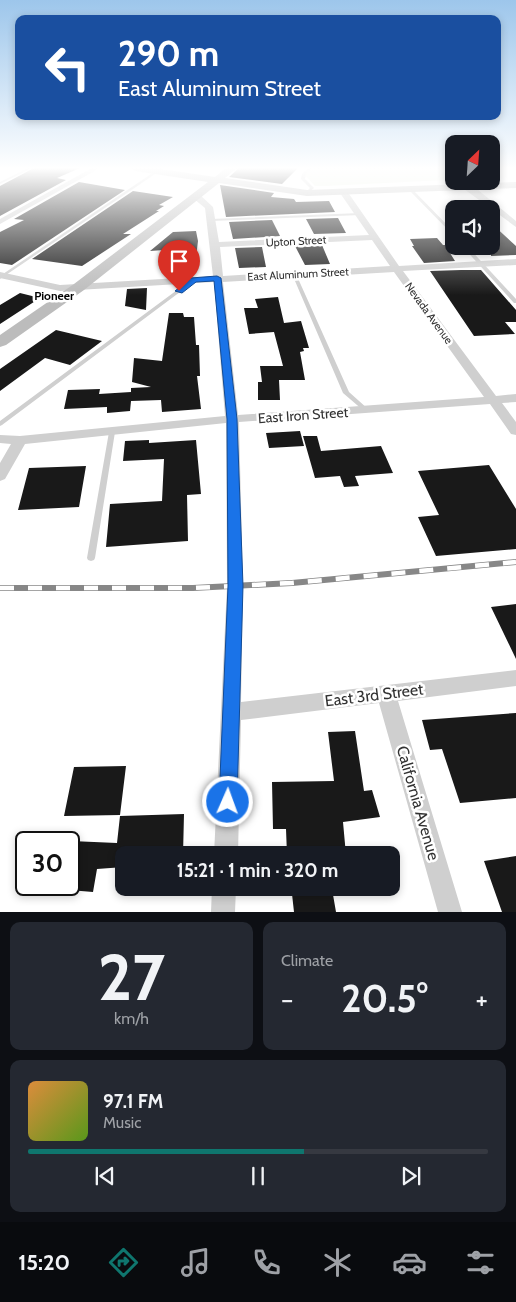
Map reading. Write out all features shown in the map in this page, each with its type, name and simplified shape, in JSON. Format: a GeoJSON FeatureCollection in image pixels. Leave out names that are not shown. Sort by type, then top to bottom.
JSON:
{"type":"FeatureCollection","features":[{"type":"Feature","properties":{"kind":"street"},"geometry":{"type":"LineString","coordinates":[[0,222],[21,211]]}},
{"type":"Feature","properties":{"kind":"street"},"geometry":{"type":"LineString","coordinates":[[0,342],[79,287],[177,211]]}},
{"type":"Feature","properties":{"kind":"street"},"geometry":{"type":"LineString","coordinates":[[210,211],[215,245],[232,419],[236,586],[226,846]]}},
{"type":"Feature","properties":{"kind":"street","name":"Nevada Avenue"},"geometry":{"type":"LineString","coordinates":[[357,211],[396,268],[516,432]]}},
{"type":"Feature","properties":{"kind":"street"},"geometry":{"type":"LineString","coordinates":[[498,211],[516,225]]}},
{"type":"Feature","properties":{"kind":"street","name":"Upton Street"},"geometry":{"type":"LineString","coordinates":[[215,245],[376,237]]}},
{"type":"Feature","properties":{"kind":"street","name":"East Aluminum Street"},"geometry":{"type":"LineString","coordinates":[[1,276],[60,288],[516,262]]}},
{"type":"Feature","properties":{"kind":"street","name":"East Iron Street"},"geometry":{"type":"LineString","coordinates":[[0,439],[20,440],[232,419],[516,398]]}},
{"type":"Feature","properties":{"kind":"street"},"geometry":{"type":"LineString","coordinates":[[0,476],[20,440]]}},
{"type":"Feature","properties":{"kind":"street","name":"East 3rd Street"},"geometry":{"type":"LineString","coordinates":[[232,712],[516,678]]}},
{"type":"Feature","properties":{"kind":"street","name":"California Avenue"},"geometry":{"type":"LineString","coordinates":[[386,694],[450,912]]}},
{"type":"Feature","properties":{"kind":"street"},"geometry":{"type":"LineString","coordinates":[[223,912],[224,896]]}},
{"type":"Feature","properties":{"kind":"lane"},"geometry":{"type":"LineString","coordinates":[[1,276],[99,211]]}},
{"type":"Feature","properties":{"kind":"lane"},"geometry":{"type":"LineString","coordinates":[[431,211],[445,226]]}},
{"type":"Feature","properties":{"kind":"lane"},"geometry":{"type":"LineString","coordinates":[[211,220],[360,214]]}},
{"type":"Feature","properties":{"kind":"lane"},"geometry":{"type":"LineString","coordinates":[[472,255],[516,302]]}},
{"type":"Feature","properties":{"kind":"lane"},"geometry":{"type":"LineString","coordinates":[[294,274],[346,394],[366,410]]}},
{"type":"Feature","properties":{"kind":"lane"},"geometry":{"type":"LineString","coordinates":[[0,424],[194,280]]}},
{"type":"Feature","properties":{"kind":"lane"},"geometry":{"type":"LineString","coordinates":[[91,558],[112,432]]}},
{"type":"Feature","properties":{"kind":"building"},"geometry":{"type":"Polygon","coordinates":[[[0,211],[10,211],[0,216],[0,211]]]}},
{"type":"Feature","properties":{"kind":"building"},"geometry":{"type":"Polygon","coordinates":[[[29,211],[94,211],[12,265],[0,263],[0,232],[24,220],[14,219],[29,211]]]}},
{"type":"Feature","properties":{"kind":"building"},"geometry":{"type":"Polygon","coordinates":[[[104,211],[159,211],[123,234],[131,234],[82,266],[32,259],[104,211]]]}},
{"type":"Feature","properties":{"kind":"building"},"geometry":{"type":"Polygon","coordinates":[[[225,211],[335,212],[226,217],[225,211]]]}},
{"type":"Feature","properties":{"kind":"building"},"geometry":{"type":"Polygon","coordinates":[[[338,218],[346,233],[314,234],[306,219],[338,218]]]}},
{"type":"Feature","properties":{"kind":"building"},"geometry":{"type":"Polygon","coordinates":[[[272,220],[280,236],[233,239],[229,222],[272,220]]]}},
{"type":"Feature","properties":{"kind":"building"},"geometry":{"type":"Polygon","coordinates":[[[196,231],[198,241],[195,265],[176,266],[178,249],[150,251],[173,232],[196,231]]]}},
{"type":"Feature","properties":{"kind":"building"},"geometry":{"type":"Polygon","coordinates":[[[500,231],[516,246],[516,255],[491,256],[500,255],[500,231]]]}},
{"type":"Feature","properties":{"kind":"building"},"geometry":{"type":"Polygon","coordinates":[[[437,238],[445,245],[445,255],[451,255],[455,261],[424,263],[412,246],[414,246],[410,239],[437,238]]]}},
{"type":"Feature","properties":{"kind":"building"},"geometry":{"type":"Polygon","coordinates":[[[322,245],[330,264],[305,265],[295,246],[322,245]]]}},
{"type":"Feature","properties":{"kind":"building"},"geometry":{"type":"Polygon","coordinates":[[[262,247],[266,267],[239,268],[235,248],[262,247]]]}},
{"type":"Feature","properties":{"kind":"building"},"geometry":{"type":"Polygon","coordinates":[[[481,270],[516,310],[516,322],[505,322],[515,334],[474,336],[430,271],[481,270]]]}},
{"type":"Feature","properties":{"kind":"building"},"geometry":{"type":"Polygon","coordinates":[[[147,288],[146,310],[125,306],[127,289],[147,288]]]}},
{"type":"Feature","properties":{"kind":"building"},"geometry":{"type":"Polygon","coordinates":[[[20,293],[40,298],[0,324],[0,305],[20,293]]]}},
{"type":"Feature","properties":{"kind":"building"},"geometry":{"type":"Polygon","coordinates":[[[278,297],[284,323],[301,321],[309,348],[303,348],[304,351],[300,352],[305,380],[279,380],[280,400],[258,400],[258,382],[262,382],[260,366],[283,366],[274,332],[249,334],[244,308],[258,308],[255,299],[278,297]]]}},
{"type":"Feature","properties":{"kind":"building"},"geometry":{"type":"Polygon","coordinates":[[[169,313],[183,313],[184,317],[194,317],[196,345],[199,345],[200,376],[197,376],[201,409],[162,412],[161,400],[131,401],[130,411],[107,413],[107,407],[64,409],[68,390],[100,389],[99,394],[131,392],[131,388],[151,387],[132,382],[134,358],[162,361],[169,313]]]}},
{"type":"Feature","properties":{"kind":"building"},"geometry":{"type":"Polygon","coordinates":[[[56,330],[102,341],[70,365],[45,358],[0,391],[0,369],[56,330]]]}},
{"type":"Feature","properties":{"kind":"building"},"geometry":{"type":"Polygon","coordinates":[[[300,431],[304,446],[269,448],[266,433],[300,431]]]}},
{"type":"Feature","properties":{"kind":"building"},"geometry":{"type":"Polygon","coordinates":[[[303,436],[317,436],[321,451],[381,446],[393,473],[355,476],[359,486],[344,487],[340,476],[315,478],[303,436]]]}},
{"type":"Feature","properties":{"kind":"building"},"geometry":{"type":"Polygon","coordinates":[[[149,440],[149,443],[196,440],[201,494],[187,495],[188,541],[106,547],[110,504],[162,501],[164,459],[123,461],[125,441],[149,440]]]}},
{"type":"Feature","properties":{"kind":"building"},"geometry":{"type":"Polygon","coordinates":[[[489,465],[516,509],[516,549],[436,556],[418,517],[439,515],[418,471],[489,465]]]}},
{"type":"Feature","properties":{"kind":"building"},"geometry":{"type":"Polygon","coordinates":[[[86,466],[79,507],[18,510],[29,468],[86,466]]]}},
{"type":"Feature","properties":{"kind":"building"},"geometry":{"type":"Polygon","coordinates":[[[516,604],[516,659],[491,607],[516,604]]]}},
{"type":"Feature","properties":{"kind":"building"},"geometry":{"type":"Polygon","coordinates":[[[516,713],[516,798],[460,803],[442,749],[430,750],[422,720],[516,713]]]}},
{"type":"Feature","properties":{"kind":"building"},"geometry":{"type":"Polygon","coordinates":[[[355,731],[364,791],[372,790],[380,817],[343,822],[345,846],[287,846],[286,829],[273,829],[272,782],[334,781],[328,732],[355,731]]]}},
{"type":"Feature","properties":{"kind":"building"},"geometry":{"type":"Polygon","coordinates":[[[126,766],[120,815],[64,816],[74,767],[126,766]]]}},
{"type":"Feature","properties":{"kind":"building"},"geometry":{"type":"Polygon","coordinates":[[[184,814],[183,846],[115,846],[115,868],[97,869],[93,892],[80,891],[80,841],[117,843],[120,816],[184,814]]]}},
{"type":"Feature","properties":{"kind":"building"},"geometry":{"type":"Polygon","coordinates":[[[516,856],[516,912],[502,912],[484,861],[516,856]]]}},
{"type":"Feature","properties":{"kind":"building"},"geometry":{"type":"Polygon","coordinates":[[[292,896],[333,896],[336,912],[294,912],[292,896]]]}},
{"type":"Feature","properties":{"kind":"railway"},"geometry":{"type":"LineString","coordinates":[[0,588],[193,588],[292,583],[516,562]]}},
{"type":"Feature","properties":{"kind":"district","name":"Pioneer"},"geometry":{"type":"Point","coordinates":[54,295]}},
{"type":"Feature","properties":{"kind":"route"},"geometry":{"type":"LineString","coordinates":[[179,291],[194,280],[217,278],[232,419],[236,586],[228,802]]}}]}
